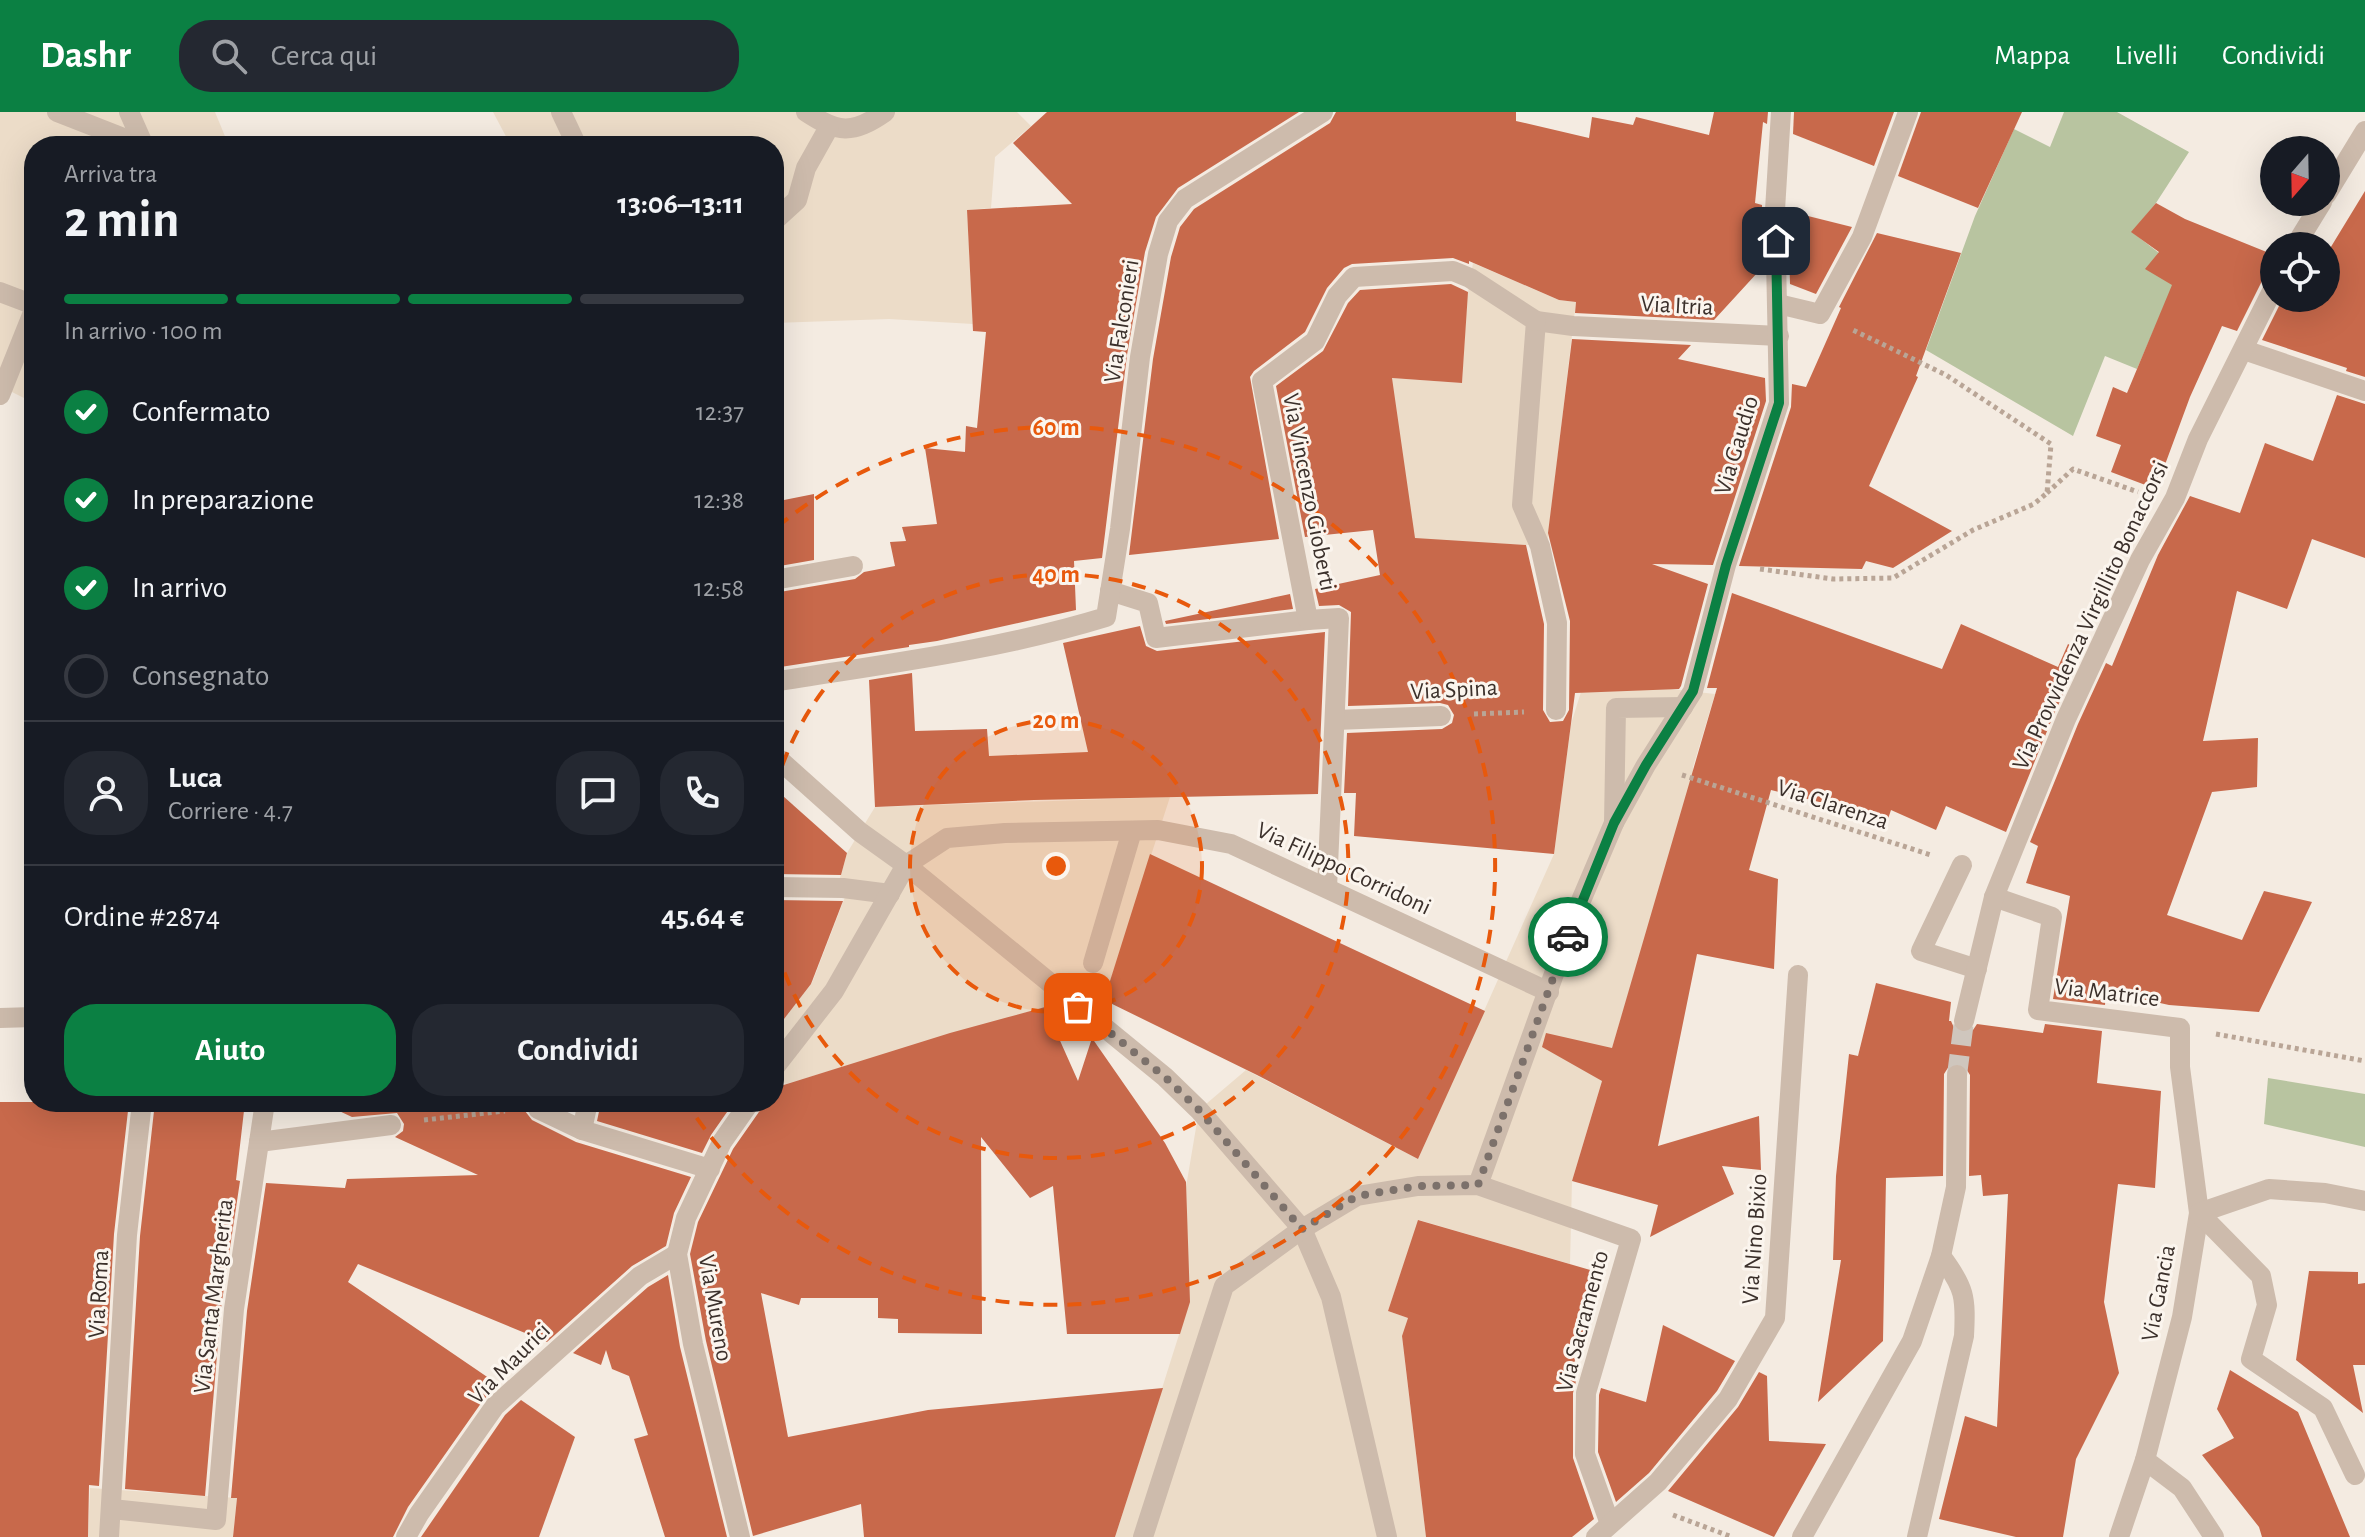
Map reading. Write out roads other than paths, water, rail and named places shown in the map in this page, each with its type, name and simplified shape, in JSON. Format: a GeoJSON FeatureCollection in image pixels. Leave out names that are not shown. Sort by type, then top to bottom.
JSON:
{"type":"FeatureCollection","features":[{"type":"Feature","properties":{"kind":"street"},"geometry":{"type":"LineString","coordinates":[[57,112],[118,136]]}},
{"type":"Feature","properties":{"kind":"street"},"geometry":{"type":"LineString","coordinates":[[129,112],[140,136]]}},
{"type":"Feature","properties":{"kind":"street"},"geometry":{"type":"LineString","coordinates":[[561,112],[572,136]]}},
{"type":"Feature","properties":{"kind":"street"},"geometry":{"type":"LineString","coordinates":[[806,112],[829,127],[850,130],[871,122],[885,112]]}},
{"type":"Feature","properties":{"kind":"street","name":"Via Falconieri"},"geometry":{"type":"LineString","coordinates":[[784,680],[947,653],[1106,617],[1120,529],[1140,357],[1158,254],[1168,221],[1185,199],[1323,112]]}},
{"type":"Feature","properties":{"kind":"street","name":"Via Gaudio"},"geometry":{"type":"LineString","coordinates":[[1478,1185],[1577,910],[1614,823],[1688,699],[1779,403],[1775,210],[1781,112]]}},
{"type":"Feature","properties":{"kind":"street"},"geometry":{"type":"LineString","coordinates":[[1778,304],[1820,314],[1862,237],[1908,112]]}},
{"type":"Feature","properties":{"kind":"street"},"geometry":{"type":"LineString","coordinates":[[784,212],[797,200],[806,168],[829,127]]}},
{"type":"Feature","properties":{"kind":"street"},"geometry":{"type":"LineString","coordinates":[[2340,172],[2365,131]]}},
{"type":"Feature","properties":{"kind":"street","name":"Via Vincenzo Gioberti"},"geometry":{"type":"LineString","coordinates":[[1327,888],[1339,618],[1308,620],[1262,381],[1315,341],[1337,296],[1354,277],[1453,271],[1470,278],[1536,321]]}},
{"type":"Feature","properties":{"kind":"street"},"geometry":{"type":"LineString","coordinates":[[0,292],[24,303]]}},
{"type":"Feature","properties":{"kind":"street","name":"Via Provvidenza Virgillito Bonaccorsi"},"geometry":{"type":"LineString","coordinates":[[1964,1021],[1994,897],[2066,719],[2140,560],[2184,478],[2198,439],[2262,312]]}},
{"type":"Feature","properties":{"kind":"street"},"geometry":{"type":"LineString","coordinates":[[1536,321],[1522,505],[1540,546],[1557,623],[1556,710]]}},
{"type":"Feature","properties":{"kind":"street","name":"Via Itria"},"geometry":{"type":"LineString","coordinates":[[1536,321],[1573,326],[1779,336]]}},
{"type":"Feature","properties":{"kind":"street"},"geometry":{"type":"LineString","coordinates":[[2,391],[24,334]]}},
{"type":"Feature","properties":{"kind":"street"},"geometry":{"type":"LineString","coordinates":[[2244,350],[2365,391]]}},
{"type":"Feature","properties":{"kind":"street"},"geometry":{"type":"LineString","coordinates":[[784,578],[853,566]]}},
{"type":"Feature","properties":{"kind":"street"},"geometry":{"type":"LineString","coordinates":[[1110,591],[1148,603],[1156,638],[1308,620]]}},
{"type":"Feature","properties":{"kind":"street"},"geometry":{"type":"LineString","coordinates":[[1614,823],[1616,708],[1688,699]]}},
{"type":"Feature","properties":{"kind":"street","name":"Via Spina"},"geometry":{"type":"LineString","coordinates":[[1335,720],[1441,716]]}},
{"type":"Feature","properties":{"kind":"street"},"geometry":{"type":"LineString","coordinates":[[784,764],[860,832],[906,865],[1165,1077],[1199,1110],[1302,1229],[1331,1297],[1387,1537]]}},
{"type":"Feature","properties":{"kind":"street","name":"Via Filippo Corridoni"},"geometry":{"type":"LineString","coordinates":[[906,865],[947,838],[1005,833],[1158,830],[1231,844],[1549,992]]}},
{"type":"Feature","properties":{"kind":"street"},"geometry":{"type":"LineString","coordinates":[[1093,963],[1132,831]]}},
{"type":"Feature","properties":{"kind":"street"},"geometry":{"type":"LineString","coordinates":[[784,1055],[834,991],[906,865]]}},
{"type":"Feature","properties":{"kind":"street"},"geometry":{"type":"LineString","coordinates":[[1962,865],[1921,951],[1977,969]]}},
{"type":"Feature","properties":{"kind":"street"},"geometry":{"type":"LineString","coordinates":[[784,887],[843,888],[890,894]]}},
{"type":"Feature","properties":{"kind":"street","name":"Via Matrice"},"geometry":{"type":"LineString","coordinates":[[1994,897],[2052,917],[2038,1010],[2180,1028]]}},
{"type":"Feature","properties":{"kind":"street","name":"Via Nino Bixio"},"geometry":{"type":"LineString","coordinates":[[1603,1531],[1658,1482],[1728,1399],[1775,1318],[1798,975]]}},
{"type":"Feature","properties":{"kind":"street"},"geometry":{"type":"LineString","coordinates":[[0,1018],[24,1017]]}},
{"type":"Feature","properties":{"kind":"street","name":"Via Gancia"},"geometry":{"type":"LineString","coordinates":[[2119,1537],[2145,1460],[2182,1317],[2199,1213],[2180,1067],[2180,1028]]}},
{"type":"Feature","properties":{"kind":"street"},"geometry":{"type":"LineString","coordinates":[[1802,1537],[1912,1341],[1941,1256],[1956,1187],[1957,1075]]}},
{"type":"Feature","properties":{"kind":"street","name":"Via Roma"},"geometry":{"type":"LineString","coordinates":[[109,1537],[127,1235],[141,1112]]}},
{"type":"Feature","properties":{"kind":"street","name":"Via Santa Margherita"},"geometry":{"type":"LineString","coordinates":[[113,1499],[216,1520],[234,1309],[264,1112]]}},
{"type":"Feature","properties":{"kind":"street"},"geometry":{"type":"LineString","coordinates":[[544,1112],[582,1130],[710,1169]]}},
{"type":"Feature","properties":{"kind":"street"},"geometry":{"type":"LineString","coordinates":[[582,1130],[586,1112]]}},
{"type":"Feature","properties":{"kind":"street","name":"Via Mureno"},"geometry":{"type":"LineString","coordinates":[[740,1537],[693,1344],[677,1254],[686,1218],[722,1142],[743,1112]]}},
{"type":"Feature","properties":{"kind":"street"},"geometry":{"type":"LineString","coordinates":[[259,1142],[391,1125]]}},
{"type":"Feature","properties":{"kind":"street"},"geometry":{"type":"LineString","coordinates":[[1143,1537],[1224,1286],[1302,1229],[1357,1196],[1418,1186],[1478,1185]]}},
{"type":"Feature","properties":{"kind":"street","name":"Via Sacramento"},"geometry":{"type":"LineString","coordinates":[[1478,1185],[1631,1239],[1586,1393],[1585,1454],[1603,1531]]}},
{"type":"Feature","properties":{"kind":"street"},"geometry":{"type":"LineString","coordinates":[[2355,1475],[2323,1408],[2251,1359],[2267,1305],[2261,1276],[2199,1213],[2269,1189],[2325,1193],[2365,1201]]}},
{"type":"Feature","properties":{"kind":"street","name":"Via Maurici"},"geometry":{"type":"LineString","coordinates":[[406,1537],[495,1406],[640,1276],[677,1254]]}},
{"type":"Feature","properties":{"kind":"street"},"geometry":{"type":"LineString","coordinates":[[1917,1537],[1964,1336],[1966,1306],[1960,1281],[1941,1256]]}},
{"type":"Feature","properties":{"kind":"street"},"geometry":{"type":"LineString","coordinates":[[2145,1460],[2182,1488],[2214,1537]]}},
{"type":"Feature","properties":{"kind":"tunnel"},"geometry":{"type":"LineString","coordinates":[[1957,1075],[1964,1021]]}}]}
